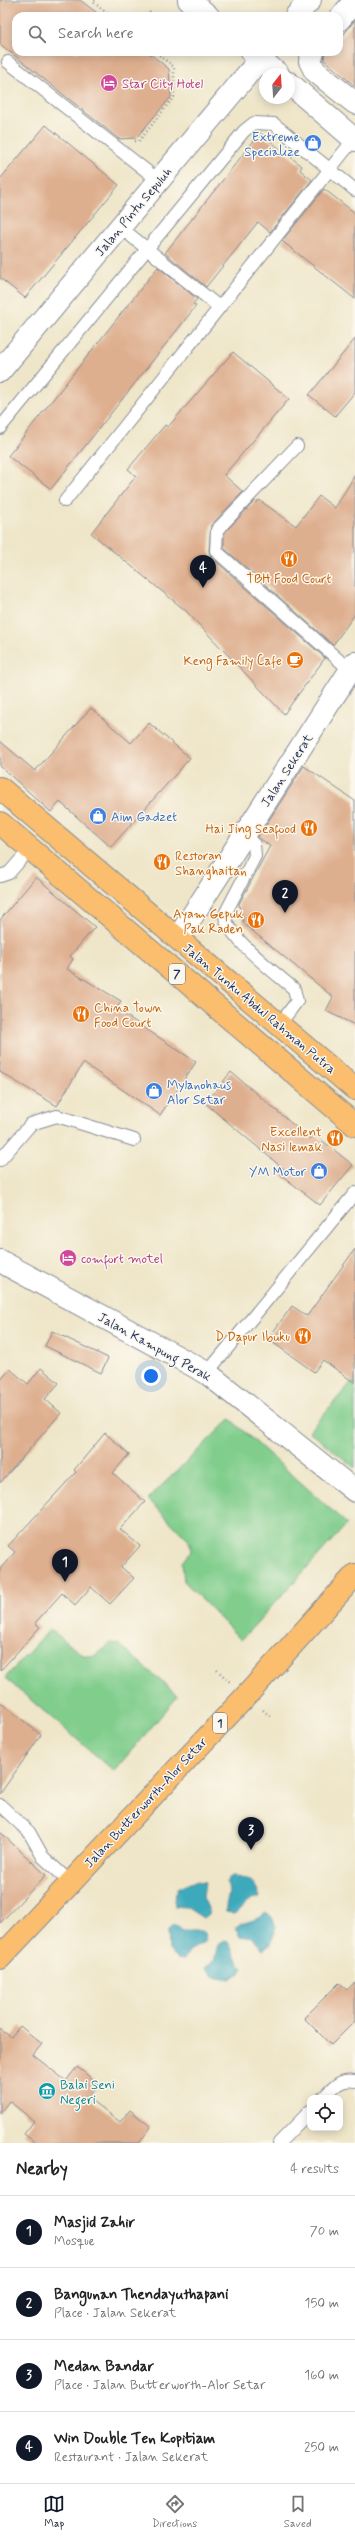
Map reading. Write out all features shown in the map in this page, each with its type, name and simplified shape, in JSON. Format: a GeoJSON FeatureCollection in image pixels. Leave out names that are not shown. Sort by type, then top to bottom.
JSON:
{"type":"FeatureCollection","features":[{"type":"Feature","properties":{"kind":"main road","name":"Jalan Tunku Abdul Rahman Putra"},"geometry":{"type":"LineString","coordinates":[[0,788],[355,1089]]}},
{"type":"Feature","properties":{"kind":"main road","name":"Jalan Tunku Abdul Rahman Putra"},"geometry":{"type":"LineString","coordinates":[[0,823],[355,1125]]}},
{"type":"Feature","properties":{"kind":"main road","name":"Jalan Butterworth-Alor Setar"},"geometry":{"type":"LineString","coordinates":[[0,1958],[246,1696],[355,1575]]}},
{"type":"Feature","properties":{"kind":"street"},"geometry":{"type":"LineString","coordinates":[[189,0],[203,12]]}},
{"type":"Feature","properties":{"kind":"street"},"geometry":{"type":"LineString","coordinates":[[300,12],[310,0]]}},
{"type":"Feature","properties":{"kind":"street"},"geometry":{"type":"LineString","coordinates":[[343,15],[355,0]]}},
{"type":"Feature","properties":{"kind":"street","name":"Jalan Pintu Sepuluh"},"geometry":{"type":"LineString","coordinates":[[0,371],[120,227],[257,56]]}},
{"type":"Feature","properties":{"kind":"street"},"geometry":{"type":"LineString","coordinates":[[261,56],[272,68]]}},
{"type":"Feature","properties":{"kind":"street"},"geometry":{"type":"LineString","coordinates":[[312,56],[310,61],[315,71],[355,103]]}},
{"type":"Feature","properties":{"kind":"street"},"geometry":{"type":"LineString","coordinates":[[295,88],[354,139]]}},
{"type":"Feature","properties":{"kind":"street","name":"Jalan Sekerat"},"geometry":{"type":"LineString","coordinates":[[178,938],[353,667]]}},
{"type":"Feature","properties":{"kind":"street","name":"Jalan Kampung Perak"},"geometry":{"type":"LineString","coordinates":[[0,1261],[207,1373],[355,1491]]}},
{"type":"Feature","properties":{"kind":"lane"},"geometry":{"type":"LineString","coordinates":[[8,62],[158,180]]}},
{"type":"Feature","properties":{"kind":"lane"},"geometry":{"type":"LineString","coordinates":[[0,428],[244,131],[254,123],[274,124],[355,190]]}},
{"type":"Feature","properties":{"kind":"lane"},"geometry":{"type":"LineString","coordinates":[[65,501],[354,139]]}},
{"type":"Feature","properties":{"kind":"lane"},"geometry":{"type":"LineString","coordinates":[[120,227],[220,307]]}},
{"type":"Feature","properties":{"kind":"lane"},"geometry":{"type":"LineString","coordinates":[[297,446],[217,530],[216,550],[353,667]]}},
{"type":"Feature","properties":{"kind":"lane"},"geometry":{"type":"LineString","coordinates":[[243,837],[254,844],[255,856],[225,914],[225,921],[232,934],[294,989],[297,1001],[280,1024]]}},
{"type":"Feature","properties":{"kind":"lane"},"geometry":{"type":"LineString","coordinates":[[0,876],[9,873],[30,849]]}},
{"type":"Feature","properties":{"kind":"lane"},"geometry":{"type":"LineString","coordinates":[[0,1160],[31,1124],[58,1116],[134,1140]]}},
{"type":"Feature","properties":{"kind":"lane"},"geometry":{"type":"LineString","coordinates":[[207,1373],[355,1193]]}},
{"type":"Feature","properties":{"kind":"lane"},"geometry":{"type":"LineString","coordinates":[[0,1805],[29,1832],[43,1857],[70,1882]]}},
{"type":"Feature","properties":{"kind":"lane"},"geometry":{"type":"LineString","coordinates":[[326,2095],[337,2083],[347,2079],[355,2081]]}},
{"type":"Feature","properties":{"kind":"lane"},"geometry":{"type":"LineString","coordinates":[[279,2143],[307,2114]]}},
{"type":"Feature","properties":{"kind":"path"},"geometry":{"type":"LineString","coordinates":[[95,0],[93,2],[105,12]]}},
{"type":"Feature","properties":{"kind":"path"},"geometry":{"type":"LineString","coordinates":[[128,142],[139,141],[174,97],[174,67],[161,56]]}},
{"type":"Feature","properties":{"kind":"path"},"geometry":{"type":"LineString","coordinates":[[267,1713],[271,1717]]}},
{"type":"Feature","properties":{"kind":"green space"},"geometry":{"type":"Polygon","coordinates":[[[355,1378],[355,1468],[309,1431],[355,1378]]]}},
{"type":"Feature","properties":{"kind":"green space"},"geometry":{"type":"Polygon","coordinates":[[[230,1419],[347,1524],[241,1640],[184,1581],[182,1562],[191,1551],[189,1541],[148,1499],[230,1419]]]}},
{"type":"Feature","properties":{"kind":"green space"},"geometry":{"type":"Polygon","coordinates":[[[50,1629],[83,1655],[94,1656],[111,1643],[119,1644],[178,1696],[114,1771],[5,1678],[50,1629]]]}},
{"type":"Feature","properties":{"kind":"water"},"geometry":{"type":"Polygon","coordinates":[[[232,1876],[243,1877],[254,1884],[260,1898],[250,1900],[240,1910],[233,1914],[226,1911],[229,1890],[226,1881],[232,1876]]]}},
{"type":"Feature","properties":{"kind":"water"},"geometry":{"type":"Polygon","coordinates":[[[195,1881],[205,1882],[203,1898],[209,1910],[208,1914],[203,1918],[186,1907],[175,1906],[174,1899],[178,1888],[195,1881]]]}},
{"type":"Feature","properties":{"kind":"water"},"geometry":{"type":"Polygon","coordinates":[[[265,1913],[271,1916],[276,1926],[271,1944],[263,1950],[253,1938],[240,1936],[236,1928],[237,1926],[257,1919],[265,1913]]]}},
{"type":"Feature","properties":{"kind":"water"},"geometry":{"type":"Polygon","coordinates":[[[174,1924],[183,1931],[201,1931],[204,1933],[206,1941],[189,1951],[184,1960],[177,1959],[169,1950],[168,1932],[174,1924]]]}},
{"type":"Feature","properties":{"kind":"water"},"geometry":{"type":"Polygon","coordinates":[[[225,1940],[243,1967],[240,1973],[230,1979],[212,1976],[205,1968],[214,1961],[218,1944],[225,1940]]]}},
{"type":"Feature","properties":{"kind":"building","name":"Star City Hotel"},"geometry":{"type":"Polygon","coordinates":[[[0,0],[80,0],[96,12],[12,12],[12,54],[0,44],[0,0]]]}},
{"type":"Feature","properties":{"kind":"building"},"geometry":{"type":"Polygon","coordinates":[[[355,20],[355,86],[324,60],[324,56],[343,56],[343,35],[355,20]]]}},
{"type":"Feature","properties":{"kind":"building","name":"Star City Hotel"},"geometry":{"type":"Polygon","coordinates":[[[15,56],[153,56],[169,69],[171,97],[136,138],[119,139],[15,56]]]}},
{"type":"Feature","properties":{"kind":"building"},"geometry":{"type":"Polygon","coordinates":[[[46,125],[119,185],[25,298],[0,278],[0,179],[46,125]]]}},
{"type":"Feature","properties":{"kind":"building"},"geometry":{"type":"Polygon","coordinates":[[[260,133],[302,166],[300,170],[312,180],[270,232],[258,222],[206,287],[165,253],[260,133]]]}},
{"type":"Feature","properties":{"kind":"building"},"geometry":{"type":"Polygon","coordinates":[[[324,189],[355,213],[355,299],[282,241],[324,189]]]}},
{"type":"Feature","properties":{"kind":"building"},"geometry":{"type":"Polygon","coordinates":[[[158,267],[197,299],[193,304],[196,306],[51,489],[8,456],[158,267]]]}},
{"type":"Feature","properties":{"kind":"building"},"geometry":{"type":"Polygon","coordinates":[[[355,339],[355,392],[335,416],[309,395],[355,339]]]}},
{"type":"Feature","properties":{"kind":"building"},"geometry":{"type":"Polygon","coordinates":[[[233,352],[289,399],[224,475],[243,492],[211,525],[209,551],[211,557],[325,658],[284,714],[186,611],[91,533],[136,476],[128,469],[165,425],[168,427],[233,352]]]}},
{"type":"Feature","properties":{"kind":"building","name":"TBH Food Court"},"geometry":{"type":"Polygon","coordinates":[[[355,475],[355,614],[333,645],[224,548],[224,533],[255,501],[257,503],[259,500],[296,526],[319,496],[335,508],[355,475]]]}},
{"type":"Feature","properties":{"kind":"building"},"geometry":{"type":"Polygon","coordinates":[[[91,708],[131,743],[149,723],[190,758],[111,847],[60,802],[51,812],[0,766],[0,741],[35,771],[91,708]]]}},
{"type":"Feature","properties":{"kind":"building"},"geometry":{"type":"Polygon","coordinates":[[[304,766],[355,801],[355,1025],[326,1011],[333,997],[244,924],[239,904],[270,846],[258,837],[304,766]]]}},
{"type":"Feature","properties":{"kind":"building"},"geometry":{"type":"Polygon","coordinates":[[[36,877],[95,927],[70,956],[73,959],[67,969],[121,1001],[116,1009],[196,1062],[160,1115],[83,1063],[57,1106],[0,1072],[0,920],[36,877]]]}},
{"type":"Feature","properties":{"kind":"building"},"geometry":{"type":"Polygon","coordinates":[[[231,1072],[310,1139],[314,1134],[353,1165],[320,1205],[281,1175],[285,1170],[205,1103],[231,1072]]]}},
{"type":"Feature","properties":{"kind":"building"},"geometry":{"type":"Polygon","coordinates":[[[355,1249],[355,1383],[323,1360],[314,1372],[268,1339],[292,1306],[307,1316],[355,1249]]]}},
{"type":"Feature","properties":{"kind":"building"},"geometry":{"type":"Polygon","coordinates":[[[52,1331],[108,1358],[101,1373],[45,1346],[52,1331]]]}},
{"type":"Feature","properties":{"kind":"building"},"geometry":{"type":"Polygon","coordinates":[[[41,1368],[59,1383],[45,1399],[61,1413],[0,1483],[0,1381],[10,1369],[28,1384],[41,1368]]]}},
{"type":"Feature","properties":{"kind":"building"},"geometry":{"type":"Polygon","coordinates":[[[105,1433],[129,1454],[113,1473],[145,1502],[120,1529],[140,1546],[121,1567],[134,1578],[110,1604],[91,1587],[75,1605],[62,1593],[35,1623],[40,1627],[0,1671],[0,1569],[15,1552],[8,1546],[76,1472],[74,1470],[105,1433]]]}},
{"type":"Feature","properties":{"kind":"building"},"geometry":{"type":"Polygon","coordinates":[[[0,1702],[41,1735],[0,1794],[0,1702]]]}},
{"type":"Feature","properties":{"kind":"building"},"geometry":{"type":"Polygon","coordinates":[[[0,1832],[46,1875],[0,1923],[0,1832]]]}},
{"type":"Feature","properties":{"kind":"building"},"geometry":{"type":"Polygon","coordinates":[[[355,1982],[355,2021],[331,2045],[304,2018],[339,1983],[347,1990],[355,1982]]]}},
{"type":"Feature","properties":{"kind":"building","name":"Balai Seni Negeri"},"geometry":{"type":"Polygon","coordinates":[[[20,2026],[42,2044],[33,2055],[66,2081],[77,2067],[99,2084],[88,2097],[120,2122],[130,2110],[151,2127],[139,2143],[36,2143],[24,2134],[34,2121],[9,2101],[0,2113],[0,2029],[11,2037],[20,2026]]]}},
{"type":"Feature","properties":{"kind":"place","name":"Star City Hotel"},"geometry":{"type":"Point","coordinates":[109,83]}},
{"type":"Feature","properties":{"kind":"place","name":"Extreme Specialize"},"geometry":{"type":"Point","coordinates":[313,143]}},
{"type":"Feature","properties":{"kind":"place","name":"TBH Food Court"},"geometry":{"type":"Point","coordinates":[289,559]}},
{"type":"Feature","properties":{"kind":"place","name":"Win Double Ten Kopitiam"},"geometry":{"type":"Point","coordinates":[203,588]}},
{"type":"Feature","properties":{"kind":"place","name":"Keng Family Cafe"},"geometry":{"type":"Point","coordinates":[295,660]}},
{"type":"Feature","properties":{"kind":"place","name":"Aim Gadzet"},"geometry":{"type":"Point","coordinates":[98,816]}},
{"type":"Feature","properties":{"kind":"place","name":"Hai Jing Seafood"},"geometry":{"type":"Point","coordinates":[309,828]}},
{"type":"Feature","properties":{"kind":"place","name":"Restoran Shanghaitan"},"geometry":{"type":"Point","coordinates":[162,862]}},
{"type":"Feature","properties":{"kind":"place","name":"Bangunan Thendayuthapani"},"geometry":{"type":"Point","coordinates":[285,913]}},
{"type":"Feature","properties":{"kind":"place","name":"Ayam Gepuk Pak Raden"},"geometry":{"type":"Point","coordinates":[256,920]}},
{"type":"Feature","properties":{"kind":"place","name":"China Town Food Court"},"geometry":{"type":"Point","coordinates":[81,1014]}},
{"type":"Feature","properties":{"kind":"place","name":"Mylanohaus Alor Setar"},"geometry":{"type":"Point","coordinates":[154,1091]}},
{"type":"Feature","properties":{"kind":"place","name":"Excellent Nasi lemak"},"geometry":{"type":"Point","coordinates":[335,1138]}},
{"type":"Feature","properties":{"kind":"place","name":"YM Motor"},"geometry":{"type":"Point","coordinates":[319,1171]}},
{"type":"Feature","properties":{"kind":"place","name":"comfort motel"},"geometry":{"type":"Point","coordinates":[68,1258]}},
{"type":"Feature","properties":{"kind":"place","name":"D Dapur Ibuku"},"geometry":{"type":"Point","coordinates":[303,1336]}},
{"type":"Feature","properties":{"kind":"place","name":"Masjid Zahir"},"geometry":{"type":"Point","coordinates":[65,1582]}},
{"type":"Feature","properties":{"kind":"place","name":"Medan Bandar"},"geometry":{"type":"Point","coordinates":[251,1850]}},
{"type":"Feature","properties":{"kind":"place","name":"Balai Seni Negeri"},"geometry":{"type":"Point","coordinates":[47,2091]}}]}
